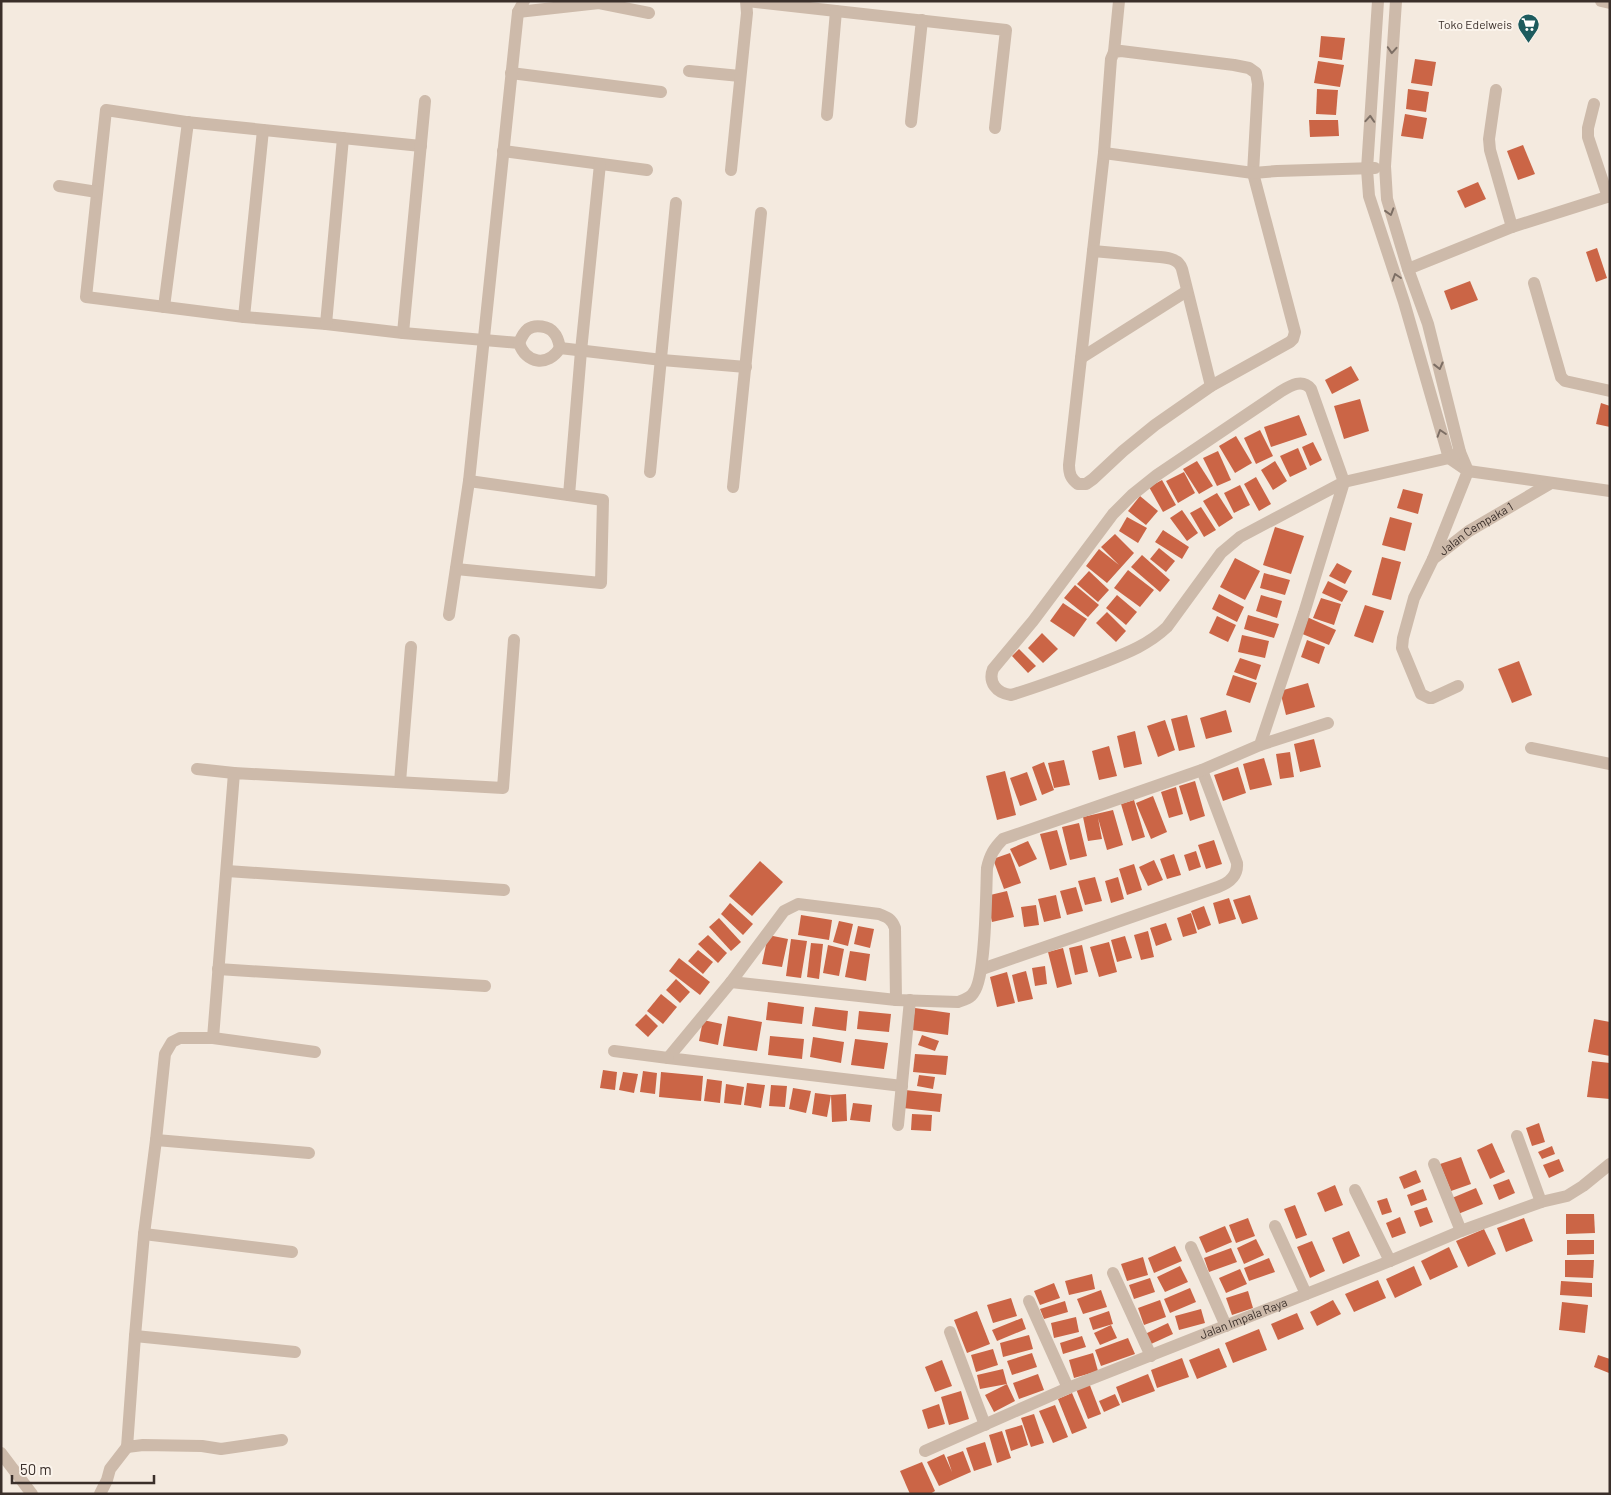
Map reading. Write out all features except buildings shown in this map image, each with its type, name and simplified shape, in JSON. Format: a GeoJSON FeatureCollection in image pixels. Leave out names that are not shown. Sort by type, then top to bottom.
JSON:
{"type":"FeatureCollection","features":[{"type":"Feature","properties":{"kind":"street"},"geometry":{"type":"LineString","coordinates":[[732,170],[747,1],[1006,30],[995,128]]}},
{"type":"Feature","properties":{"kind":"street"},"geometry":{"type":"LineString","coordinates":[[1114,52],[1121,51],[1234,65],[1254,70],[1258,78],[1258,84],[1253,173],[1295,332],[1290,342],[1211,386],[1155,425],[1093,479],[1086,484],[1078,484],[1072,480],[1069,473],[1069,465],[1104,153],[1111,59],[1114,52],[1120,1]]}},
{"type":"Feature","properties":{"kind":"street"},"geometry":{"type":"LineString","coordinates":[[1378,1],[1366,169],[1369,196],[1412,329],[1440,430],[1455,455],[1468,471],[1610,491]]}},
{"type":"Feature","properties":{"kind":"street"},"geometry":{"type":"LineString","coordinates":[[1396,1],[1385,166],[1387,199],[1408,269],[1428,324],[1455,455]]}},
{"type":"Feature","properties":{"kind":"street"},"geometry":{"type":"LineString","coordinates":[[1601,1],[1610,3]]}},
{"type":"Feature","properties":{"kind":"street"},"geometry":{"type":"LineString","coordinates":[[449,614],[469,481],[511,73],[521,7],[599,2],[649,13]]}},
{"type":"Feature","properties":{"kind":"street"},"geometry":{"type":"LineString","coordinates":[[827,115],[836,11]]}},
{"type":"Feature","properties":{"kind":"street"},"geometry":{"type":"LineString","coordinates":[[911,122],[922,20]]}},
{"type":"Feature","properties":{"kind":"street"},"geometry":{"type":"LineString","coordinates":[[689,71],[740,76]]}},
{"type":"Feature","properties":{"kind":"street"},"geometry":{"type":"LineString","coordinates":[[511,73],[661,92]]}},
{"type":"Feature","properties":{"kind":"street"},"geometry":{"type":"LineString","coordinates":[[1496,90],[1489,139],[1490,150],[1512,228]]}},
{"type":"Feature","properties":{"kind":"street"},"geometry":{"type":"LineString","coordinates":[[403,333],[425,101]]}},
{"type":"Feature","properties":{"kind":"street"},"geometry":{"type":"LineString","coordinates":[[1408,269],[1512,228],[1609,197],[1588,137],[1588,128],[1594,104]]}},
{"type":"Feature","properties":{"kind":"street"},"geometry":{"type":"LineString","coordinates":[[421,146],[188,122],[106,110],[86,297],[244,317],[519,344]]}},
{"type":"Feature","properties":{"kind":"street"},"geometry":{"type":"LineString","coordinates":[[164,307],[188,122]]}},
{"type":"Feature","properties":{"kind":"street"},"geometry":{"type":"LineString","coordinates":[[244,317],[263,130]]}},
{"type":"Feature","properties":{"kind":"street"},"geometry":{"type":"LineString","coordinates":[[326,324],[343,138]]}},
{"type":"Feature","properties":{"kind":"street"},"geometry":{"type":"LineString","coordinates":[[504,151],[647,170]]}},
{"type":"Feature","properties":{"kind":"street"},"geometry":{"type":"LineString","coordinates":[[1104,153],[1253,173],[1277,170],[1366,169],[1385,166]]}},
{"type":"Feature","properties":{"kind":"street"},"geometry":{"type":"LineString","coordinates":[[568,495],[600,164]]}},
{"type":"Feature","properties":{"kind":"street"},"geometry":{"type":"LineString","coordinates":[[59,186],[97,192]]}},
{"type":"Feature","properties":{"kind":"street"},"geometry":{"type":"LineString","coordinates":[[650,472],[676,203]]}},
{"type":"Feature","properties":{"kind":"street"},"geometry":{"type":"LineString","coordinates":[[733,487],[762,213]]}},
{"type":"Feature","properties":{"kind":"street"},"geometry":{"type":"LineString","coordinates":[[1093,251],[1171,258],[1179,262],[1211,386]]}},
{"type":"Feature","properties":{"kind":"street"},"geometry":{"type":"LineString","coordinates":[[1534,282],[1560,376],[1565,381],[1610,391]]}},
{"type":"Feature","properties":{"kind":"street"},"geometry":{"type":"LineString","coordinates":[[1081,358],[1187,292]]}},
{"type":"Feature","properties":{"kind":"street"},"geometry":{"type":"LineString","coordinates":[[1412,329],[1428,324]]}},
{"type":"Feature","properties":{"kind":"street"},"geometry":{"type":"LineString","coordinates":[[542,326],[554,331],[560,348],[556,355],[550,359],[537,362],[522,352],[519,344],[523,334],[529,328],[542,326]]}},
{"type":"Feature","properties":{"kind":"street"},"geometry":{"type":"LineString","coordinates":[[560,348],[662,360],[746,367]]}},
{"type":"Feature","properties":{"kind":"street"},"geometry":{"type":"LineString","coordinates":[[1260,745],[1344,482],[1308,385],[1300,383],[1292,385],[1280,392],[1157,475],[1132,495],[1113,514],[1032,621],[993,668],[991,675],[991,681],[997,690],[1011,695],[1054,682],[1140,647],[1167,627],[1212,564],[1228,546],[1240,537],[1344,482],[1455,455]]}},
{"type":"Feature","properties":{"kind":"street"},"geometry":{"type":"LineString","coordinates":[[1433,559],[1468,471]]}},
{"type":"Feature","properties":{"kind":"street"},"geometry":{"type":"LineString","coordinates":[[456,569],[601,583],[604,500],[469,481]]}},
{"type":"Feature","properties":{"kind":"street","name":"Jalan Cempaka 1"},"geometry":{"type":"LineString","coordinates":[[1458,686],[1432,698],[1421,694],[1402,648],[1405,627],[1414,598],[1433,559],[1469,531],[1551,483]]}},
{"type":"Feature","properties":{"kind":"street"},"geometry":{"type":"LineString","coordinates":[[197,769],[234,773],[503,788],[514,640]]}},
{"type":"Feature","properties":{"kind":"street"},"geometry":{"type":"LineString","coordinates":[[400,782],[411,647]]}},
{"type":"Feature","properties":{"kind":"street"},"geometry":{"type":"LineString","coordinates":[[731,982],[896,1000],[958,1002],[965,1000],[975,992],[982,969],[989,857],[994,848],[1003,839],[1202,770],[1260,745],[1328,723]]}},
{"type":"Feature","properties":{"kind":"street"},"geometry":{"type":"LineString","coordinates":[[1531,748],[1610,764]]}},
{"type":"Feature","properties":{"kind":"street"},"geometry":{"type":"LineString","coordinates":[[982,969],[1218,887],[1226,884],[1234,877],[1238,870],[1234,854],[1202,770]]}},
{"type":"Feature","properties":{"kind":"street"},"geometry":{"type":"LineString","coordinates":[[213,1038],[234,773]]}},
{"type":"Feature","properties":{"kind":"street"},"geometry":{"type":"LineString","coordinates":[[227,872],[504,890]]}},
{"type":"Feature","properties":{"kind":"street"},"geometry":{"type":"LineString","coordinates":[[668,1058],[731,982],[784,911],[798,904],[879,914],[893,922],[895,928],[896,1000]]}},
{"type":"Feature","properties":{"kind":"street"},"geometry":{"type":"LineString","coordinates":[[218,969],[486,986]]}},
{"type":"Feature","properties":{"kind":"street"},"geometry":{"type":"LineString","coordinates":[[898,1125],[910,1000]]}},
{"type":"Feature","properties":{"kind":"street"},"geometry":{"type":"LineString","coordinates":[[100,1494],[110,1469],[127,1447],[144,1234],[165,1054],[172,1042],[180,1038],[213,1038],[315,1052]]}},
{"type":"Feature","properties":{"kind":"street"},"geometry":{"type":"LineString","coordinates":[[614,1051],[902,1086]]}},
{"type":"Feature","properties":{"kind":"street"},"geometry":{"type":"LineString","coordinates":[[1518,1136],[1541,1202]]}},
{"type":"Feature","properties":{"kind":"street"},"geometry":{"type":"LineString","coordinates":[[156,1140],[309,1153]]}},
{"type":"Feature","properties":{"kind":"street"},"geometry":{"type":"LineString","coordinates":[[1434,1164],[1461,1231]]}},
{"type":"Feature","properties":{"kind":"street","name":"Jalan Impala Raya"},"geometry":{"type":"LineString","coordinates":[[924,1451],[1068,1388],[1390,1261],[1461,1231],[1541,1202],[1567,1196],[1583,1186],[1610,1164]]}},
{"type":"Feature","properties":{"kind":"street"},"geometry":{"type":"LineString","coordinates":[[1355,1190],[1390,1261]]}},
{"type":"Feature","properties":{"kind":"street"},"geometry":{"type":"LineString","coordinates":[[1276,1226],[1306,1294]]}},
{"type":"Feature","properties":{"kind":"street"},"geometry":{"type":"LineString","coordinates":[[144,1234],[292,1252]]}},
{"type":"Feature","properties":{"kind":"street"},"geometry":{"type":"LineString","coordinates":[[1191,1247],[1226,1326]]}},
{"type":"Feature","properties":{"kind":"street"},"geometry":{"type":"LineString","coordinates":[[1113,1273],[1151,1356]]}},
{"type":"Feature","properties":{"kind":"street"},"geometry":{"type":"LineString","coordinates":[[1029,1301],[1068,1388]]}},
{"type":"Feature","properties":{"kind":"street"},"geometry":{"type":"LineString","coordinates":[[950,1332],[985,1425]]}},
{"type":"Feature","properties":{"kind":"street"},"geometry":{"type":"LineString","coordinates":[[135,1336],[295,1352]]}},
{"type":"Feature","properties":{"kind":"street"},"geometry":{"type":"LineString","coordinates":[[127,1447],[143,1444],[202,1446],[221,1449],[282,1440]]}},
{"type":"Feature","properties":{"kind":"street"},"geometry":{"type":"LineString","coordinates":[[1,1453],[32,1494]]}},
{"type":"Feature","properties":{"kind":"place","name":"Toko Edelweis"},"geometry":{"type":"Point","coordinates":[1528,44]}}]}
